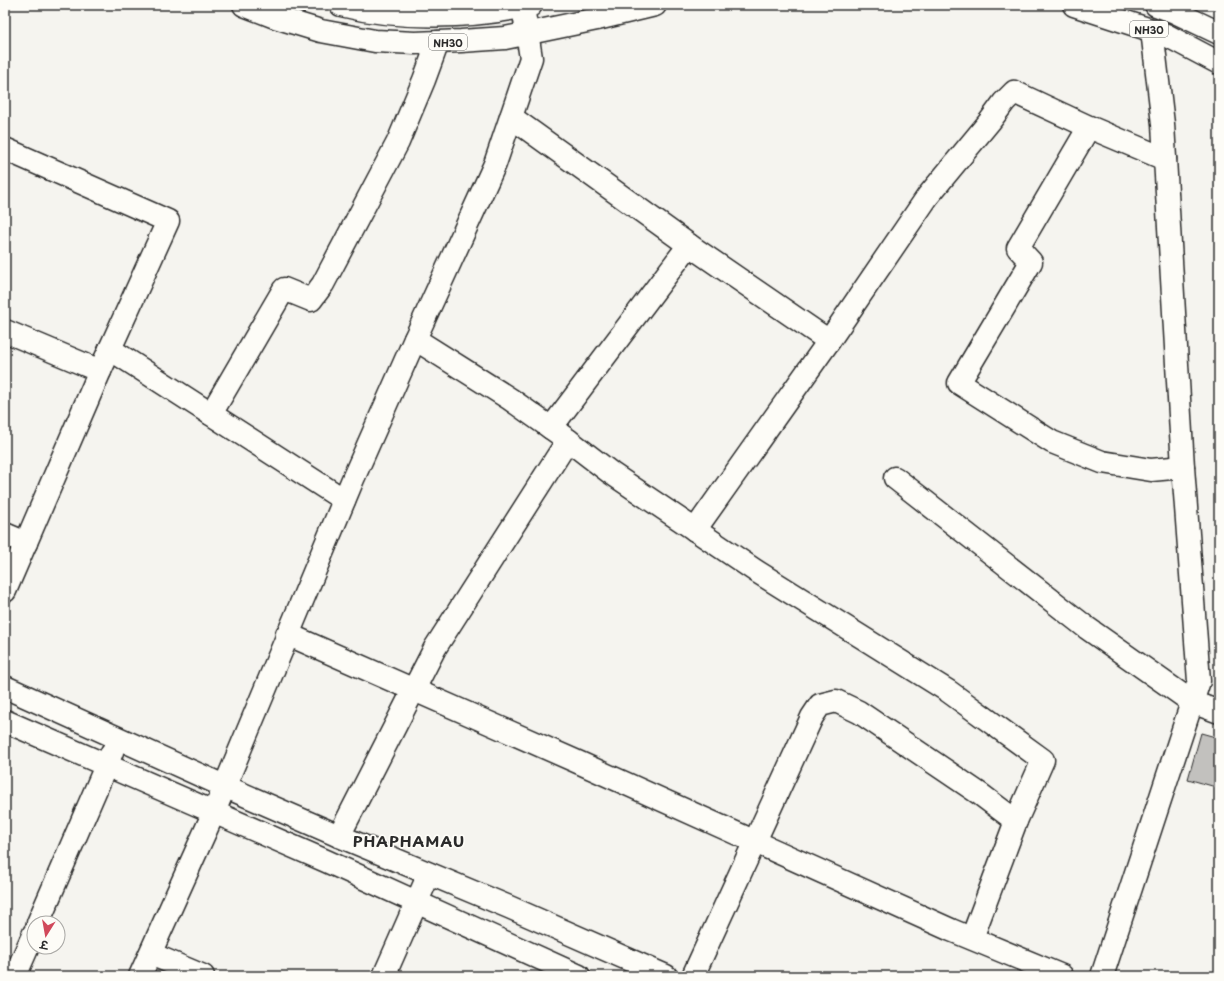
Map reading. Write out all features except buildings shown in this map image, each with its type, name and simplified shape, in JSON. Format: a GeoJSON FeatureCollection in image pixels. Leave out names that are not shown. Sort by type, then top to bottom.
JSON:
{"type":"FeatureCollection","features":[{"type":"Feature","properties":{"kind":"main road","name":"NH30"},"geometry":{"type":"LineString","coordinates":[[244,5],[275,18],[321,32],[375,41],[438,42],[505,38],[597,19],[655,5]]}},
{"type":"Feature","properties":{"kind":"main road"},"geometry":{"type":"LineString","coordinates":[[140,976],[214,812],[344,500],[415,339],[495,164],[531,58],[527,33],[527,6],[447,16],[399,15],[341,5]]}},
{"type":"Feature","properties":{"kind":"main road","name":"NH30"},"geometry":{"type":"LineString","coordinates":[[1074,5],[1159,32],[1219,62]]}},
{"type":"Feature","properties":{"kind":"main road","name":"NH30"},"geometry":{"type":"LineString","coordinates":[[1166,9],[1219,33]]}},
{"type":"Feature","properties":{"kind":"main road"},"geometry":{"type":"LineString","coordinates":[[1102,976],[1199,681],[1183,467],[1163,124],[1159,32],[1166,9]]}},
{"type":"Feature","properties":{"kind":"main road"},"geometry":{"type":"LineString","coordinates":[[211,414],[284,289],[311,300],[323,284],[398,142],[438,42]]}},
{"type":"Feature","properties":{"kind":"main road"},"geometry":{"type":"LineString","coordinates":[[695,530],[829,341],[928,196],[990,122],[1004,102],[1014,92],[1089,127],[1165,159]]}},
{"type":"Feature","properties":{"kind":"main road"},"geometry":{"type":"LineString","coordinates":[[511,117],[689,245],[829,341]]}},
{"type":"Feature","properties":{"kind":"main road"},"geometry":{"type":"LineString","coordinates":[[1089,127],[1018,248],[1031,262],[959,383],[1052,442],[1102,462],[1151,470],[1183,467]]}},
{"type":"Feature","properties":{"kind":"main road"},"geometry":{"type":"LineString","coordinates":[[5,149],[168,222],[110,348],[5,591]]}},
{"type":"Feature","properties":{"kind":"main road"},"geometry":{"type":"LineString","coordinates":[[339,836],[435,648],[560,434],[689,245]]}},
{"type":"Feature","properties":{"kind":"main road"},"geometry":{"type":"LineString","coordinates":[[5,331],[100,371]]}},
{"type":"Feature","properties":{"kind":"main road"},"geometry":{"type":"LineString","coordinates":[[415,339],[510,399],[560,434],[611,473],[756,571],[948,691],[1043,760],[1016,821],[972,938]]}},
{"type":"Feature","properties":{"kind":"main road"},"geometry":{"type":"LineString","coordinates":[[110,348],[344,500]]}},
{"type":"Feature","properties":{"kind":"main road"},"geometry":{"type":"LineString","coordinates":[[895,478],[1087,628],[1192,702],[1219,712]]}},
{"type":"Feature","properties":{"kind":"main road"},"geometry":{"type":"LineString","coordinates":[[5,534],[26,544]]}},
{"type":"Feature","properties":{"kind":"main road"},"geometry":{"type":"LineString","coordinates":[[287,634],[580,763],[754,842],[1062,976]]}},
{"type":"Feature","properties":{"kind":"main road"},"geometry":{"type":"LineString","coordinates":[[5,687],[224,786],[509,907],[666,976]]}},
{"type":"Feature","properties":{"kind":"main road"},"geometry":{"type":"LineString","coordinates":[[693,976],[812,717],[820,705],[836,701],[858,712],[890,732],[1016,821]]}},
{"type":"Feature","properties":{"kind":"main road"},"geometry":{"type":"LineString","coordinates":[[5,721],[326,861],[579,976]]}},
{"type":"Feature","properties":{"kind":"main road"},"geometry":{"type":"LineString","coordinates":[[41,915],[118,738]]}},
{"type":"Feature","properties":{"kind":"main road"},"geometry":{"type":"LineString","coordinates":[[384,976],[429,874]]}},
{"type":"Feature","properties":{"kind":"main road"},"geometry":{"type":"LineString","coordinates":[[15,976],[26,951]]}},
{"type":"Feature","properties":{"kind":"main road"},"geometry":{"type":"LineString","coordinates":[[151,954],[203,976]]}},
{"type":"Feature","properties":{"kind":"district","name":"PHAPHAMAU"},"geometry":{"type":"Point","coordinates":[409,840]}}]}
